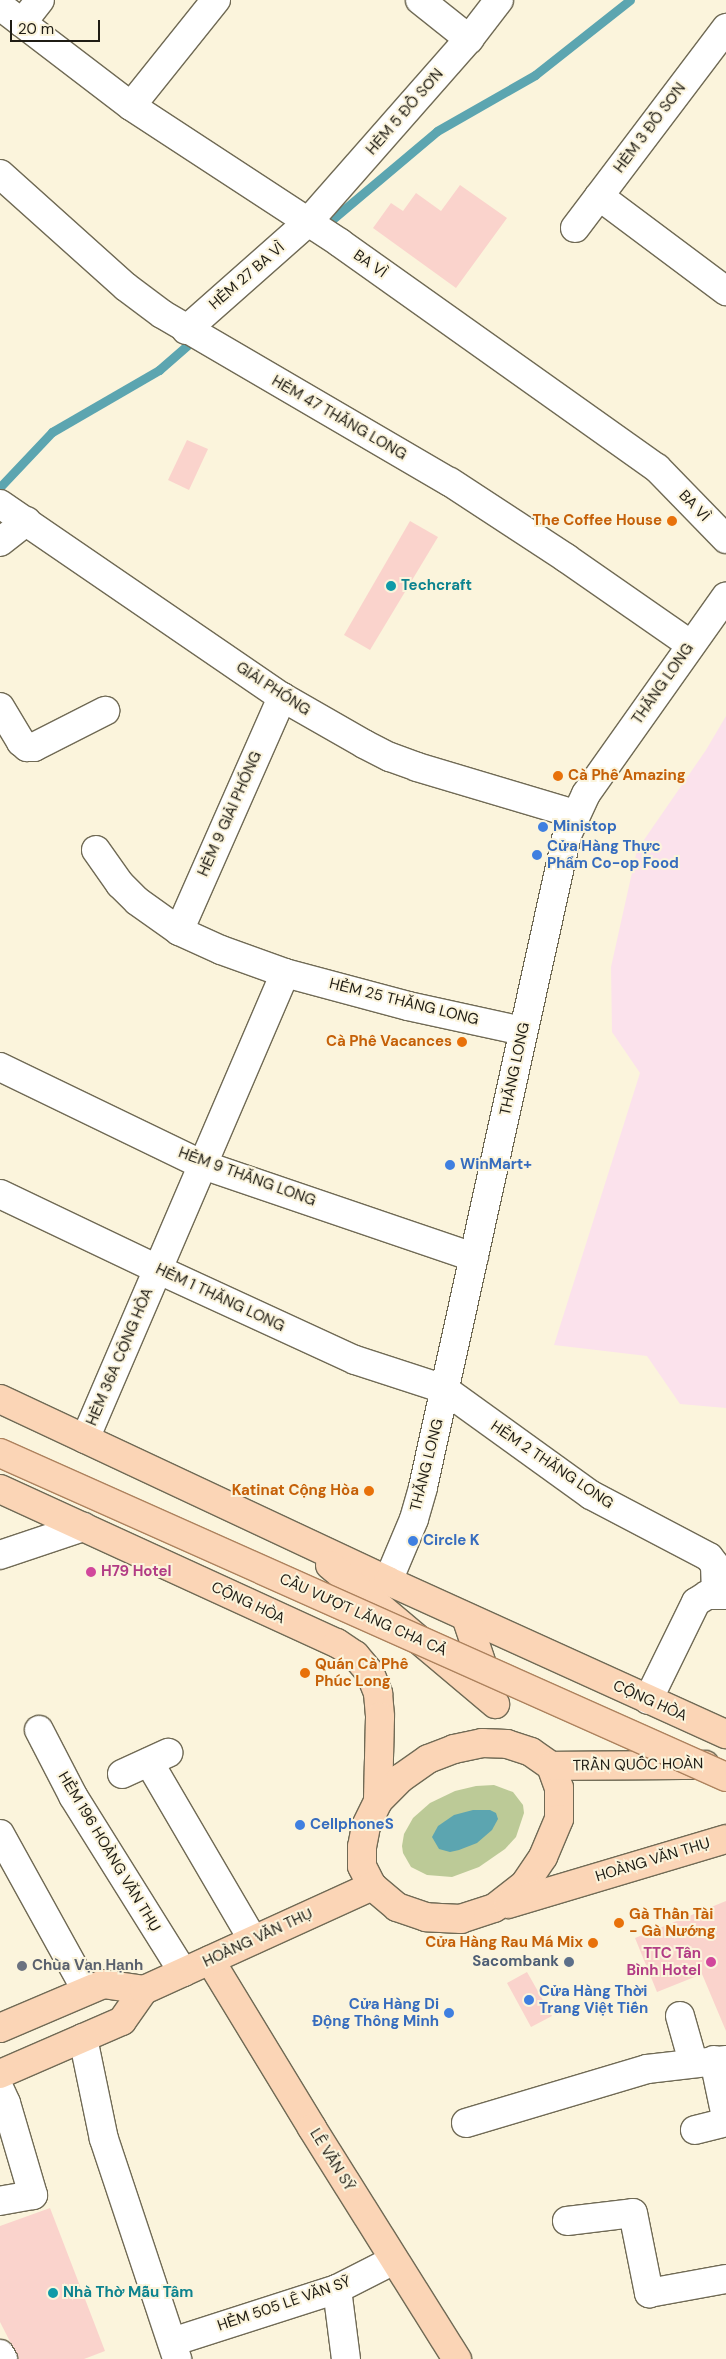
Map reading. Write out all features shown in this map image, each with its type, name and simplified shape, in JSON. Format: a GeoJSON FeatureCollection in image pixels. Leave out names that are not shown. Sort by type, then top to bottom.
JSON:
{"type":"FeatureCollection","features":[{"type":"Feature","properties":{"kind":"main road","name":"CỘNG HÒA"},"geometry":{"type":"LineString","coordinates":[[0,1399],[466,1617],[726,1734]]}},
{"type":"Feature","properties":{"kind":"main road","name":"CẦU VƯỢT LĂNG CHA CẢ"},"geometry":{"type":"LineString","coordinates":[[0,1453],[726,1777]]}},
{"type":"Feature","properties":{"kind":"main road","name":"CỘNG HÒA"},"geometry":{"type":"LineString","coordinates":[[0,1489],[337,1643],[355,1655],[370,1673],[378,1693],[380,1717],[378,1801]]}},
{"type":"Feature","properties":{"kind":"main road"},"geometry":{"type":"LineString","coordinates":[[300,1539],[495,1704]]}},
{"type":"Feature","properties":{"kind":"main road"},"geometry":{"type":"LineString","coordinates":[[466,1617],[507,1744]]}},
{"type":"Feature","properties":{"kind":"main road"},"geometry":{"type":"LineString","coordinates":[[372,1886],[362,1866],[362,1847],[366,1826],[378,1801],[402,1778],[428,1759],[454,1749],[482,1743],[507,1744],[531,1752],[551,1766],[559,1788],[559,1819],[546,1850],[525,1884],[494,1908]]}},
{"type":"Feature","properties":{"kind":"main road","name":"TRẦN QUỐC HOÀN"},"geometry":{"type":"LineString","coordinates":[[551,1766],[726,1764]]}},
{"type":"Feature","properties":{"kind":"main road","name":"HOÀNG VĂN THỤ"},"geometry":{"type":"LineString","coordinates":[[0,2074],[122,2021],[144,1990],[372,1886],[397,1907],[426,1917],[461,1919],[726,1838]]}},
{"type":"Feature","properties":{"kind":"main road","name":"LÊ VĂN SỸ"},"geometry":{"type":"LineString","coordinates":[[210,1960],[457,2359]]}},
{"type":"Feature","properties":{"kind":"main road"},"geometry":{"type":"LineString","coordinates":[[0,2028],[103,1984],[144,1990]]}},
{"type":"Feature","properties":{"kind":"street"},"geometry":{"type":"LineString","coordinates":[[22,23],[40,0]]}},
{"type":"Feature","properties":{"kind":"street"},"geometry":{"type":"LineString","coordinates":[[131,106],[216,0]]}},
{"type":"Feature","properties":{"kind":"street"},"geometry":{"type":"LineString","coordinates":[[420,0],[469,39]]}},
{"type":"Feature","properties":{"kind":"street","name":"HẺM 5 ĐỒ SƠN"},"geometry":{"type":"LineString","coordinates":[[308,222],[469,39],[499,0]]}},
{"type":"Feature","properties":{"kind":"street","name":"BA VÌ"},"geometry":{"type":"LineString","coordinates":[[0,6],[131,106],[340,243],[657,468],[726,539]]}},
{"type":"Feature","properties":{"kind":"street","name":"HẺM 3 ĐỒ SƠN"},"geometry":{"type":"LineString","coordinates":[[575,228],[726,28]]}},
{"type":"Feature","properties":{"kind":"street","name":"HẺM 47 THĂNG LONG"},"geometry":{"type":"LineString","coordinates":[[0,174],[126,287],[194,334],[450,482],[566,558],[691,646]]}},
{"type":"Feature","properties":{"kind":"street"},"geometry":{"type":"LineString","coordinates":[[599,196],[726,291]]}},
{"type":"Feature","properties":{"kind":"street","name":"HẺM 27 BA VÌ"},"geometry":{"type":"LineString","coordinates":[[194,334],[308,222]]}},
{"type":"Feature","properties":{"kind":"street","name":"GIẢI PHÓNG"},"geometry":{"type":"LineString","coordinates":[[0,504],[27,520],[282,697],[390,757],[574,814]]}},
{"type":"Feature","properties":{"kind":"street"},"geometry":{"type":"LineString","coordinates":[[0,542],[27,520]]}},
{"type":"Feature","properties":{"kind":"street","name":"THĂNG LONG"},"geometry":{"type":"LineString","coordinates":[[388,1581],[418,1503],[566,835],[574,814],[586,794],[726,596]]}},
{"type":"Feature","properties":{"kind":"street","name":"HẺM 9 GIẢI PHÓNG"},"geometry":{"type":"LineString","coordinates":[[179,931],[282,697]]}},
{"type":"Feature","properties":{"kind":"street"},"geometry":{"type":"LineString","coordinates":[[0,707],[21,742],[27,747],[34,747],[104,710]]}},
{"type":"Feature","properties":{"kind":"street","name":"HẺM 25 THĂNG LONG"},"geometry":{"type":"LineString","coordinates":[[96,850],[120,884],[137,900],[179,931],[221,950],[285,973],[408,1006],[523,1031]]}},
{"type":"Feature","properties":{"kind":"street","name":"HẺM 36A CỘNG HÒA"},"geometry":{"type":"LineString","coordinates":[[85,1439],[285,973]]}},
{"type":"Feature","properties":{"kind":"street","name":"HẺM 9 THĂNG LONG"},"geometry":{"type":"LineString","coordinates":[[0,1067],[203,1165],[474,1257]]}},
{"type":"Feature","properties":{"kind":"street","name":"HẺM 1 THĂNG LONG"},"geometry":{"type":"LineString","coordinates":[[0,1194],[157,1270],[355,1360],[444,1389]]}},
{"type":"Feature","properties":{"kind":"street","name":"HẺM 2 THĂNG LONG"},"geometry":{"type":"LineString","coordinates":[[444,1389],[591,1495],[709,1557],[715,1565],[721,1595]]}},
{"type":"Feature","properties":{"kind":"street"},"geometry":{"type":"LineString","coordinates":[[0,1555],[83,1527]]}},
{"type":"Feature","properties":{"kind":"street"},"geometry":{"type":"LineString","coordinates":[[648,1700],[696,1602],[702,1597],[721,1595]]}},
{"type":"Feature","properties":{"kind":"street","name":"HẺM 196 HOÀNG VĂN THỤ"},"geometry":{"type":"LineString","coordinates":[[39,1730],[73,1796],[183,1972]]}},
{"type":"Feature","properties":{"kind":"street"},"geometry":{"type":"LineString","coordinates":[[122,1774],[158,1758],[253,1940]]}},
{"type":"Feature","properties":{"kind":"street"},"geometry":{"type":"LineString","coordinates":[[0,1834],[86,1990]]}},
{"type":"Feature","properties":{"kind":"street"},"geometry":{"type":"LineString","coordinates":[[680,2016],[711,2061],[726,2117]]}},
{"type":"Feature","properties":{"kind":"street"},"geometry":{"type":"LineString","coordinates":[[83,2038],[104,2139],[174,2350]]}},
{"type":"Feature","properties":{"kind":"street"},"geometry":{"type":"LineString","coordinates":[[466,2123],[647,2069],[711,2061]]}},
{"type":"Feature","properties":{"kind":"street"},"geometry":{"type":"LineString","coordinates":[[0,2090],[6,2103],[33,2195],[0,2201]]}},
{"type":"Feature","properties":{"kind":"street"},"geometry":{"type":"LineString","coordinates":[[695,2130],[726,2122]]}},
{"type":"Feature","properties":{"kind":"street"},"geometry":{"type":"LineString","coordinates":[[567,2221],[633,2213],[649,2293],[726,2278]]}},
{"type":"Feature","properties":{"kind":"street","name":"HẺM 505 LÊ VĂN SỸ"},"geometry":{"type":"LineString","coordinates":[[174,2350],[337,2289],[394,2260]]}},
{"type":"Feature","properties":{"kind":"street"},"geometry":{"type":"LineString","coordinates":[[337,2289],[346,2359]]}},
{"type":"Feature","properties":{"kind":"street"},"geometry":{"type":"LineString","coordinates":[[0,2354],[3,2359]]}},
{"type":"Feature","properties":{"kind":"shaded area"},"geometry":{"type":"Polygon","coordinates":[[[726,716],[726,1408],[680,1404],[647,1356],[554,1345],[640,1073],[612,1032],[611,967],[637,850],[706,750],[726,716]]]}},
{"type":"Feature","properties":{"kind":"green space"},"geometry":{"type":"Polygon","coordinates":[[[494,1785],[513,1792],[523,1805],[524,1813],[516,1837],[505,1849],[479,1867],[452,1877],[427,1875],[411,1867],[403,1853],[402,1846],[404,1834],[413,1818],[430,1803],[455,1791],[476,1786],[494,1785]]]}},
{"type":"Feature","properties":{"kind":"water"},"geometry":{"type":"Polygon","coordinates":[[[473,1810],[490,1810],[496,1813],[498,1819],[492,1830],[477,1843],[459,1850],[450,1852],[439,1849],[432,1837],[438,1826],[454,1815],[473,1810]]]}},
{"type":"Feature","properties":{"kind":"building"},"geometry":{"type":"Polygon","coordinates":[[[460,185],[507,218],[456,288],[373,228],[391,203],[403,211],[416,193],[441,211],[460,185]]]}},
{"type":"Feature","properties":{"kind":"building"},"geometry":{"type":"Polygon","coordinates":[[[187,440],[208,449],[189,490],[168,480],[187,440]]]}},
{"type":"Feature","properties":{"kind":"building","name":"Techcraft"},"geometry":{"type":"Polygon","coordinates":[[[410,521],[438,537],[370,650],[344,635],[410,521]]]}},
{"type":"Feature","properties":{"kind":"building"},"geometry":{"type":"Polygon","coordinates":[[[726,1901],[726,2031],[702,1974],[657,1992],[635,1938],[726,1901]]]}},
{"type":"Feature","properties":{"kind":"building","name":"Cửa Hàng Thời Trang Việt Tiến"},"geometry":{"type":"Polygon","coordinates":[[[527,1972],[552,2016],[531,2027],[507,1983],[527,1972]]]}},
{"type":"Feature","properties":{"kind":"building","name":"Nhà Thờ Mẫu Tâm"},"geometry":{"type":"Polygon","coordinates":[[[50,2208],[105,2351],[84,2359],[19,2359],[0,2322],[0,2226],[50,2208]]]}},
{"type":"Feature","properties":{"kind":"waterway"},"geometry":{"type":"LineString","coordinates":[[322,228],[437,131],[535,75],[630,0]]}},
{"type":"Feature","properties":{"kind":"waterway"},"geometry":{"type":"LineString","coordinates":[[0,487],[52,432],[159,370],[197,337]]}},
{"type":"Feature","properties":{"kind":"place","name":"The Coffee House"},"geometry":{"type":"Point","coordinates":[672,521]}},
{"type":"Feature","properties":{"kind":"place","name":"Techcraft"},"geometry":{"type":"Point","coordinates":[391,586]}},
{"type":"Feature","properties":{"kind":"place","name":"Cà Phê Amazing"},"geometry":{"type":"Point","coordinates":[558,776]}},
{"type":"Feature","properties":{"kind":"place","name":"Ministop"},"geometry":{"type":"Point","coordinates":[543,827]}},
{"type":"Feature","properties":{"kind":"place","name":"Cửa Hàng Thực Phẩm Co-op Food"},"geometry":{"type":"Point","coordinates":[537,855]}},
{"type":"Feature","properties":{"kind":"place","name":"Cà Phê Vacances"},"geometry":{"type":"Point","coordinates":[462,1042]}},
{"type":"Feature","properties":{"kind":"place","name":"WinMart+"},"geometry":{"type":"Point","coordinates":[450,1165]}},
{"type":"Feature","properties":{"kind":"place","name":"Katinat Cộng Hòa"},"geometry":{"type":"Point","coordinates":[369,1491]}},
{"type":"Feature","properties":{"kind":"place","name":"Circle K"},"geometry":{"type":"Point","coordinates":[413,1541]}},
{"type":"Feature","properties":{"kind":"place","name":"H79 Hotel"},"geometry":{"type":"Point","coordinates":[91,1572]}},
{"type":"Feature","properties":{"kind":"place","name":"Quán Cà Phê Phúc Long"},"geometry":{"type":"Point","coordinates":[305,1673]}},
{"type":"Feature","properties":{"kind":"place","name":"CellphoneS"},"geometry":{"type":"Point","coordinates":[300,1825]}},
{"type":"Feature","properties":{"kind":"place","name":"Gà Thần Tài - Gà Nướng"},"geometry":{"type":"Point","coordinates":[619,1923]}},
{"type":"Feature","properties":{"kind":"place","name":"Cửa Hàng Rau Má Mix"},"geometry":{"type":"Point","coordinates":[593,1943]}},
{"type":"Feature","properties":{"kind":"place","name":"Sacombank"},"geometry":{"type":"Point","coordinates":[569,1962]}},
{"type":"Feature","properties":{"kind":"place","name":"TTC Tân Bình Hotel"},"geometry":{"type":"Point","coordinates":[711,1962]}},
{"type":"Feature","properties":{"kind":"place","name":"Chùa Vạn Hạnh"},"geometry":{"type":"Point","coordinates":[22,1966]}},
{"type":"Feature","properties":{"kind":"place","name":"Cửa Hàng Thời Trang Việt Tiến"},"geometry":{"type":"Point","coordinates":[529,2000]}},
{"type":"Feature","properties":{"kind":"place","name":"Cửa Hàng Di Động Thông Minh"},"geometry":{"type":"Point","coordinates":[449,2013]}},
{"type":"Feature","properties":{"kind":"place","name":"Nhà Thờ Mẫu Tâm"},"geometry":{"type":"Point","coordinates":[53,2293]}}]}
